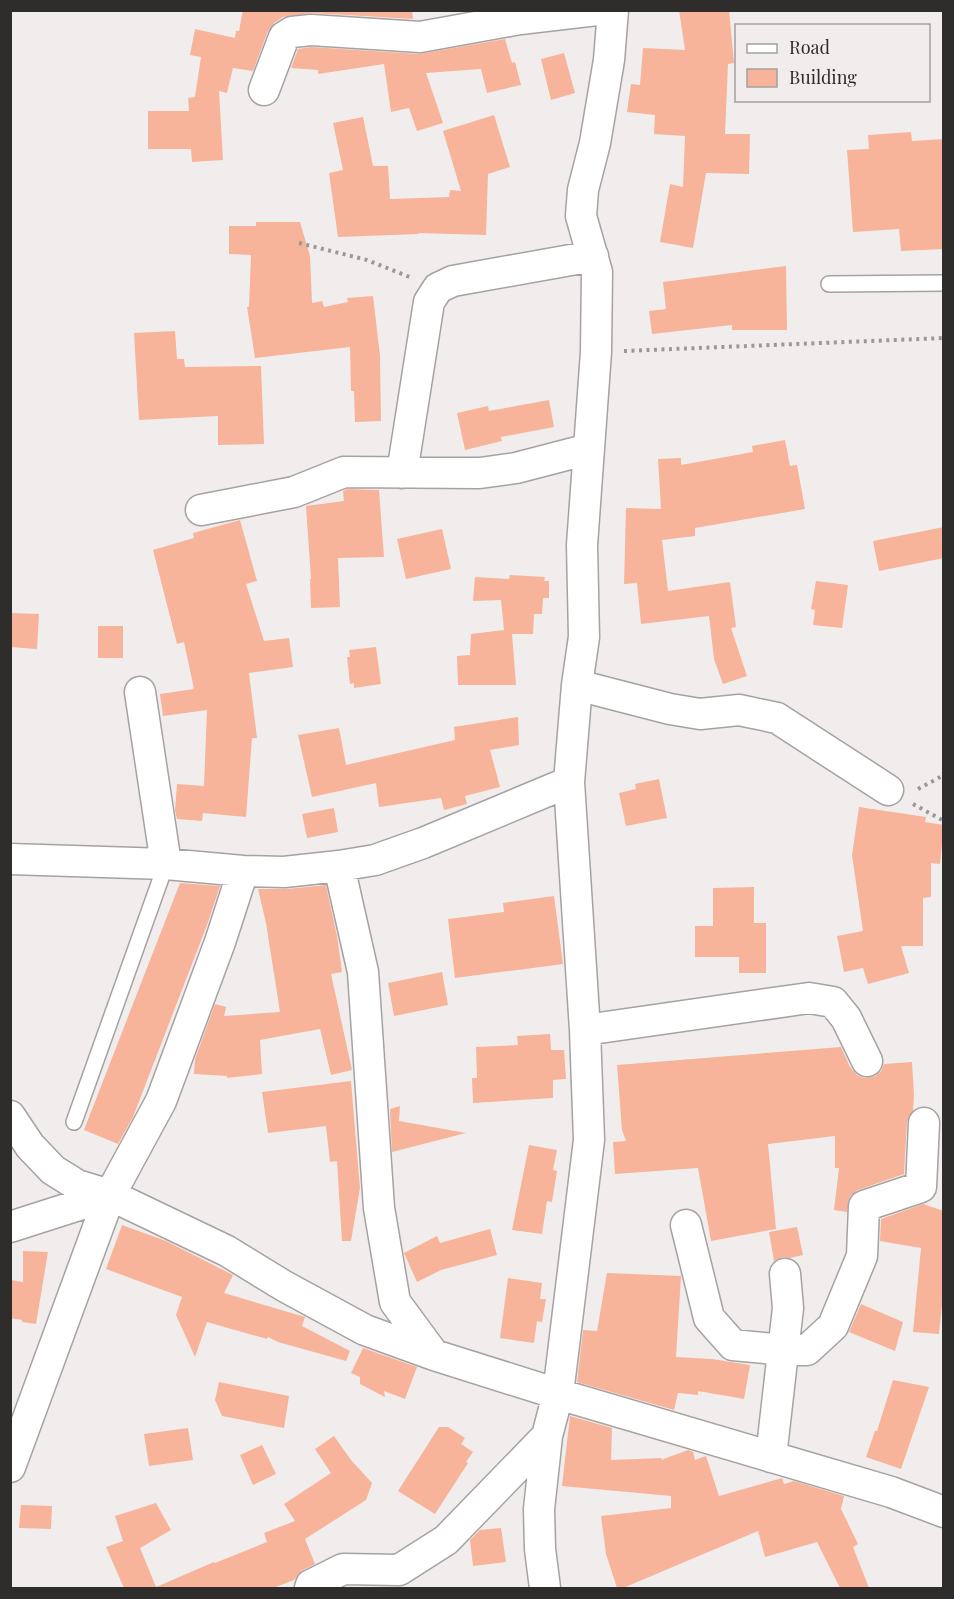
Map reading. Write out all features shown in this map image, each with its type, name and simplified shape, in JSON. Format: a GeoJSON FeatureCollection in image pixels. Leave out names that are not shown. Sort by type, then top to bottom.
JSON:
{"type":"FeatureCollection","features":[{"type":"Feature","properties":{"kind":"street"},"geometry":{"type":"LineString","coordinates":[[264,90],[284,37],[292,32],[311,30],[420,37],[520,19],[597,10]]}},
{"type":"Feature","properties":{"kind":"street"},"geometry":{"type":"LineString","coordinates":[[545,1588],[538,1509],[547,1436],[558,1394],[589,1140],[585,1030],[569,782],[577,685],[584,637],[582,545],[596,352],[597,272],[581,216],[583,190],[595,143],[609,60],[613,10]]}},
{"type":"Feature","properties":{"kind":"street"},"geometry":{"type":"LineString","coordinates":[[402,473],[429,302],[438,288],[453,281],[593,256]]}},
{"type":"Feature","properties":{"kind":"street"},"geometry":{"type":"LineString","coordinates":[[201,510],[294,492],[344,472],[480,473],[516,468],[589,449]]}},
{"type":"Feature","properties":{"kind":"street"},"geometry":{"type":"LineString","coordinates":[[577,685],[670,709],[700,714],[740,710],[777,717],[900,791]]}},
{"type":"Feature","properties":{"kind":"street"},"geometry":{"type":"LineString","coordinates":[[140,692],[166,864]]}},
{"type":"Feature","properties":{"kind":"street"},"geometry":{"type":"LineString","coordinates":[[10,859],[166,864],[243,872],[284,872],[339,866],[375,860],[423,843],[569,782]]}},
{"type":"Feature","properties":{"kind":"street"},"geometry":{"type":"LineString","coordinates":[[339,866],[363,972],[379,1208],[395,1302],[434,1355]]}},
{"type":"Feature","properties":{"kind":"street"},"geometry":{"type":"LineString","coordinates":[[10,1467],[110,1195],[161,1101],[220,942],[243,872]]}},
{"type":"Feature","properties":{"kind":"street"},"geometry":{"type":"LineString","coordinates":[[585,1030],[809,998],[833,1002],[846,1018],[867,1061]]}},
{"type":"Feature","properties":{"kind":"street"},"geometry":{"type":"LineString","coordinates":[[10,1116],[30,1146],[52,1170],[77,1185],[110,1195],[227,1251],[284,1286],[365,1330],[434,1355],[558,1394],[891,1492],[944,1512]]}},
{"type":"Feature","properties":{"kind":"street"},"geometry":{"type":"LineString","coordinates":[[686,1225],[709,1318],[733,1345],[807,1350],[833,1326],[862,1257],[864,1206],[921,1187],[924,1123]]}},
{"type":"Feature","properties":{"kind":"street"},"geometry":{"type":"LineString","coordinates":[[10,1227],[110,1195]]}},
{"type":"Feature","properties":{"kind":"street"},"geometry":{"type":"LineString","coordinates":[[771,1457],[788,1308],[785,1274]]}},
{"type":"Feature","properties":{"kind":"street"},"geometry":{"type":"LineString","coordinates":[[310,1588],[311,1585],[343,1569],[399,1570],[446,1540],[547,1436]]}},
{"type":"Feature","properties":{"kind":"lane"},"geometry":{"type":"LineString","coordinates":[[829,284],[944,283]]}},
{"type":"Feature","properties":{"kind":"lane"},"geometry":{"type":"LineString","coordinates":[[74,1122],[166,864]]}},
{"type":"Feature","properties":{"kind":"path"},"geometry":{"type":"LineString","coordinates":[[299,243],[367,260],[438,288]]}},
{"type":"Feature","properties":{"kind":"path"},"geometry":{"type":"LineString","coordinates":[[596,352],[944,338]]}},
{"type":"Feature","properties":{"kind":"path"},"geometry":{"type":"LineString","coordinates":[[900,791],[944,775]]}},
{"type":"Feature","properties":{"kind":"building"},"geometry":{"type":"Polygon","coordinates":[[[243,10],[412,10],[413,19],[312,13],[283,17],[268,31],[253,71],[233,68],[227,93],[219,91],[223,160],[192,162],[191,149],[148,149],[148,111],[189,111],[188,98],[195,97],[201,57],[190,55],[195,29],[235,38],[236,31],[239,31],[243,10]]]}},
{"type":"Feature","properties":{"kind":"building"},"geometry":{"type":"Polygon","coordinates":[[[679,10],[729,10],[734,63],[728,64],[725,134],[750,134],[749,174],[706,173],[693,248],[660,242],[670,184],[683,187],[685,136],[654,134],[655,115],[627,112],[631,84],[640,85],[643,48],[685,50],[679,10]]]}},
{"type":"Feature","properties":{"kind":"building"},"geometry":{"type":"Polygon","coordinates":[[[505,39],[512,63],[515,62],[521,85],[487,93],[481,69],[426,73],[443,123],[417,131],[409,108],[391,112],[384,64],[318,74],[318,70],[291,68],[298,49],[311,47],[419,54],[505,39]]]}},
{"type":"Feature","properties":{"kind":"building"},"geometry":{"type":"Polygon","coordinates":[[[564,53],[575,93],[551,100],[541,59],[564,53]]]}},
{"type":"Feature","properties":{"kind":"building"},"geometry":{"type":"Polygon","coordinates":[[[494,115],[510,167],[488,174],[486,235],[419,233],[338,237],[329,173],[343,170],[333,123],[363,117],[373,166],[388,166],[390,199],[449,197],[450,190],[461,191],[443,131],[494,115]]]}},
{"type":"Feature","properties":{"kind":"building"},"geometry":{"type":"Polygon","coordinates":[[[911,132],[912,141],[944,139],[944,249],[901,251],[899,229],[853,232],[847,150],[869,149],[868,135],[911,132]]]}},
{"type":"Feature","properties":{"kind":"building"},"geometry":{"type":"Polygon","coordinates":[[[256,222],[300,222],[310,256],[312,303],[322,301],[324,307],[348,302],[347,298],[373,296],[380,356],[381,421],[355,422],[354,391],[351,391],[350,347],[255,358],[247,307],[249,307],[251,255],[229,254],[229,226],[256,226],[256,222]]]}},
{"type":"Feature","properties":{"kind":"building"},"geometry":{"type":"Polygon","coordinates":[[[786,266],[787,330],[732,330],[732,325],[652,334],[649,311],[666,309],[663,282],[786,266]]]}},
{"type":"Feature","properties":{"kind":"building"},"geometry":{"type":"Polygon","coordinates":[[[175,331],[177,359],[184,359],[185,367],[261,366],[264,444],[218,445],[218,416],[139,420],[134,333],[175,331]]]}},
{"type":"Feature","properties":{"kind":"building"},"geometry":{"type":"Polygon","coordinates":[[[549,400],[554,427],[501,437],[502,441],[465,450],[457,413],[488,406],[489,411],[549,400]]]}},
{"type":"Feature","properties":{"kind":"building"},"geometry":{"type":"Polygon","coordinates":[[[785,440],[790,466],[797,465],[805,509],[695,528],[695,536],[662,540],[668,591],[730,582],[736,627],[731,628],[747,676],[723,684],[714,659],[709,616],[641,624],[637,583],[624,584],[626,508],[661,509],[658,459],[681,458],[681,465],[753,452],[752,446],[785,440]]]}},
{"type":"Feature","properties":{"kind":"building"},"geometry":{"type":"Polygon","coordinates":[[[347,489],[379,490],[384,557],[338,558],[340,607],[311,608],[306,506],[344,501],[343,491],[347,489]]]}},
{"type":"Feature","properties":{"kind":"building"},"geometry":{"type":"Polygon","coordinates":[[[240,520],[257,581],[246,584],[264,641],[289,638],[293,667],[249,673],[257,738],[252,738],[246,817],[203,813],[202,821],[177,819],[175,810],[177,784],[204,786],[207,710],[163,716],[160,694],[194,689],[184,642],[177,644],[153,550],[194,538],[193,533],[240,520]]]}},
{"type":"Feature","properties":{"kind":"building"},"geometry":{"type":"Polygon","coordinates":[[[944,527],[944,558],[879,571],[873,541],[944,527]]]}},
{"type":"Feature","properties":{"kind":"building"},"geometry":{"type":"Polygon","coordinates":[[[442,529],[451,569],[406,579],[397,539],[442,529]]]}},
{"type":"Feature","properties":{"kind":"building"},"geometry":{"type":"Polygon","coordinates":[[[510,575],[545,577],[544,581],[549,581],[549,598],[543,598],[542,614],[534,614],[533,634],[512,634],[516,685],[458,685],[457,656],[470,655],[471,634],[504,630],[501,600],[473,601],[475,577],[509,579],[510,575]]]}},
{"type":"Feature","properties":{"kind":"building"},"geometry":{"type":"Polygon","coordinates":[[[816,581],[848,585],[842,628],[813,625],[815,610],[811,609],[816,581]]]}},
{"type":"Feature","properties":{"kind":"building"},"geometry":{"type":"Polygon","coordinates":[[[10,613],[39,614],[37,649],[10,647],[10,613]]]}},
{"type":"Feature","properties":{"kind":"building"},"geometry":{"type":"Polygon","coordinates":[[[98,626],[123,626],[123,658],[98,658],[98,626]]]}},
{"type":"Feature","properties":{"kind":"building"},"geometry":{"type":"Polygon","coordinates":[[[376,647],[381,684],[354,688],[354,683],[350,684],[347,657],[350,657],[349,650],[376,647]]]}},
{"type":"Feature","properties":{"kind":"building"},"geometry":{"type":"Polygon","coordinates":[[[518,717],[519,745],[490,750],[500,787],[465,796],[467,804],[444,810],[441,798],[379,807],[376,783],[312,797],[298,735],[339,728],[346,765],[455,740],[454,727],[518,717]]]}},
{"type":"Feature","properties":{"kind":"building"},"geometry":{"type":"Polygon","coordinates":[[[659,779],[667,818],[626,826],[619,793],[636,789],[635,784],[659,779]]]}},
{"type":"Feature","properties":{"kind":"building"},"geometry":{"type":"Polygon","coordinates":[[[859,807],[926,817],[925,822],[944,825],[940,864],[931,863],[931,897],[923,898],[923,946],[901,946],[909,973],[868,984],[863,968],[844,972],[837,936],[863,931],[852,855],[859,807]]]}},
{"type":"Feature","properties":{"kind":"building"},"geometry":{"type":"Polygon","coordinates":[[[334,808],[338,832],[307,838],[302,814],[334,808]]]}},
{"type":"Feature","properties":{"kind":"building"},"geometry":{"type":"Polygon","coordinates":[[[180,883],[220,886],[133,1117],[118,1144],[84,1130],[180,883]]]}},
{"type":"Feature","properties":{"kind":"building"},"geometry":{"type":"Polygon","coordinates":[[[326,885],[342,972],[331,974],[352,1070],[331,1075],[320,1029],[260,1040],[262,1074],[227,1078],[227,1076],[194,1074],[195,1059],[215,1004],[226,1007],[224,1016],[280,1012],[266,923],[258,889],[326,885]]]}},
{"type":"Feature","properties":{"kind":"building"},"geometry":{"type":"Polygon","coordinates":[[[754,887],[754,923],[766,923],[766,973],[739,973],[739,957],[695,957],[695,926],[713,926],[713,888],[754,887]]]}},
{"type":"Feature","properties":{"kind":"building"},"geometry":{"type":"Polygon","coordinates":[[[554,896],[563,964],[455,978],[448,919],[504,912],[503,903],[554,896]]]}},
{"type":"Feature","properties":{"kind":"building"},"geometry":{"type":"Polygon","coordinates":[[[442,972],[448,1005],[394,1016],[388,983],[442,972]]]}},
{"type":"Feature","properties":{"kind":"building"},"geometry":{"type":"Polygon","coordinates":[[[550,1034],[551,1050],[564,1050],[566,1079],[553,1080],[553,1098],[473,1103],[472,1078],[477,1078],[476,1047],[518,1045],[517,1036],[550,1034]]]}},
{"type":"Feature","properties":{"kind":"building"},"geometry":{"type":"Polygon","coordinates":[[[841,1047],[850,1067],[857,1075],[865,1078],[875,1076],[884,1064],[912,1062],[914,1095],[913,1111],[907,1122],[904,1174],[858,1190],[850,1196],[847,1212],[834,1210],[839,1168],[835,1168],[835,1136],[768,1144],[776,1229],[711,1241],[698,1168],[615,1174],[613,1142],[626,1141],[622,1130],[617,1065],[841,1047]]]}},
{"type":"Feature","properties":{"kind":"building"},"geometry":{"type":"Polygon","coordinates":[[[351,1081],[360,1188],[351,1241],[342,1241],[337,1161],[330,1162],[326,1126],[268,1133],[262,1092],[351,1081]]]}},
{"type":"Feature","properties":{"kind":"building"},"geometry":{"type":"Polygon","coordinates":[[[400,1106],[399,1121],[466,1133],[392,1152],[390,1109],[400,1106]]]}},
{"type":"Feature","properties":{"kind":"building"},"geometry":{"type":"Polygon","coordinates":[[[529,1145],[557,1150],[553,1170],[557,1171],[552,1202],[547,1201],[542,1234],[512,1230],[529,1145]]]}},
{"type":"Feature","properties":{"kind":"building"},"geometry":{"type":"Polygon","coordinates":[[[923,1204],[944,1211],[944,1285],[939,1334],[913,1332],[921,1248],[880,1241],[881,1219],[923,1204]]]}},
{"type":"Feature","properties":{"kind":"building"},"geometry":{"type":"Polygon","coordinates":[[[122,1225],[166,1241],[233,1275],[224,1293],[305,1317],[302,1326],[350,1351],[346,1361],[278,1342],[268,1337],[267,1339],[207,1322],[195,1357],[176,1315],[182,1297],[106,1269],[122,1225]]]}},
{"type":"Feature","properties":{"kind":"building"},"geometry":{"type":"Polygon","coordinates":[[[797,1227],[803,1255],[783,1257],[774,1261],[769,1232],[797,1227]]]}},
{"type":"Feature","properties":{"kind":"building"},"geometry":{"type":"Polygon","coordinates":[[[490,1229],[497,1255],[441,1270],[417,1282],[404,1253],[437,1236],[440,1243],[490,1229]]]}},
{"type":"Feature","properties":{"kind":"building"},"geometry":{"type":"Polygon","coordinates":[[[23,1251],[48,1252],[36,1324],[10,1318],[10,1280],[23,1282],[23,1251]]]}},
{"type":"Feature","properties":{"kind":"building"},"geometry":{"type":"Polygon","coordinates":[[[607,1273],[681,1276],[676,1357],[712,1359],[750,1365],[744,1399],[698,1391],[698,1395],[678,1393],[674,1410],[577,1382],[583,1330],[597,1331],[607,1273]]]}},
{"type":"Feature","properties":{"kind":"building"},"geometry":{"type":"Polygon","coordinates":[[[508,1278],[542,1283],[540,1299],[546,1299],[542,1322],[537,1321],[534,1343],[500,1338],[508,1278]]]}},
{"type":"Feature","properties":{"kind":"building"},"geometry":{"type":"Polygon","coordinates":[[[861,1304],[903,1322],[895,1351],[849,1332],[861,1304]]]}},
{"type":"Feature","properties":{"kind":"building"},"geometry":{"type":"Polygon","coordinates":[[[363,1348],[417,1367],[405,1399],[384,1391],[385,1397],[360,1384],[360,1377],[351,1373],[363,1348]]]}},
{"type":"Feature","properties":{"kind":"building"},"geometry":{"type":"Polygon","coordinates":[[[893,1380],[929,1387],[901,1469],[866,1457],[893,1380]]]}},
{"type":"Feature","properties":{"kind":"building"},"geometry":{"type":"Polygon","coordinates":[[[219,1382],[289,1396],[284,1428],[222,1416],[215,1400],[219,1382]]]}},
{"type":"Feature","properties":{"kind":"building"},"geometry":{"type":"Polygon","coordinates":[[[570,1416],[612,1428],[611,1460],[662,1458],[661,1460],[688,1450],[693,1452],[695,1460],[706,1456],[719,1496],[782,1478],[784,1484],[794,1481],[844,1496],[841,1509],[858,1544],[853,1547],[869,1588],[840,1588],[817,1542],[765,1557],[758,1531],[623,1588],[617,1588],[606,1554],[601,1516],[671,1508],[671,1496],[562,1486],[570,1416]]]}},
{"type":"Feature","properties":{"kind":"building"},"geometry":{"type":"Polygon","coordinates":[[[439,1427],[448,1427],[465,1438],[461,1444],[473,1452],[435,1514],[398,1491],[439,1427]]]}},
{"type":"Feature","properties":{"kind":"building"},"geometry":{"type":"Polygon","coordinates":[[[188,1428],[193,1460],[149,1466],[144,1434],[188,1428]]]}},
{"type":"Feature","properties":{"kind":"building"},"geometry":{"type":"Polygon","coordinates":[[[334,1436],[351,1460],[372,1483],[366,1500],[305,1539],[315,1564],[303,1570],[294,1580],[273,1588],[124,1588],[106,1547],[123,1541],[115,1516],[156,1503],[171,1530],[140,1548],[156,1587],[267,1542],[264,1533],[295,1521],[284,1504],[331,1473],[315,1449],[334,1436]]]}},
{"type":"Feature","properties":{"kind":"building"},"geometry":{"type":"Polygon","coordinates":[[[262,1445],[276,1474],[253,1485],[240,1455],[262,1445]]]}},
{"type":"Feature","properties":{"kind":"building"},"geometry":{"type":"Polygon","coordinates":[[[21,1505],[52,1506],[51,1529],[19,1528],[21,1505]]]}},
{"type":"Feature","properties":{"kind":"building"},"geometry":{"type":"Polygon","coordinates":[[[501,1528],[506,1562],[473,1566],[470,1540],[480,1530],[501,1528]]]}}]}
